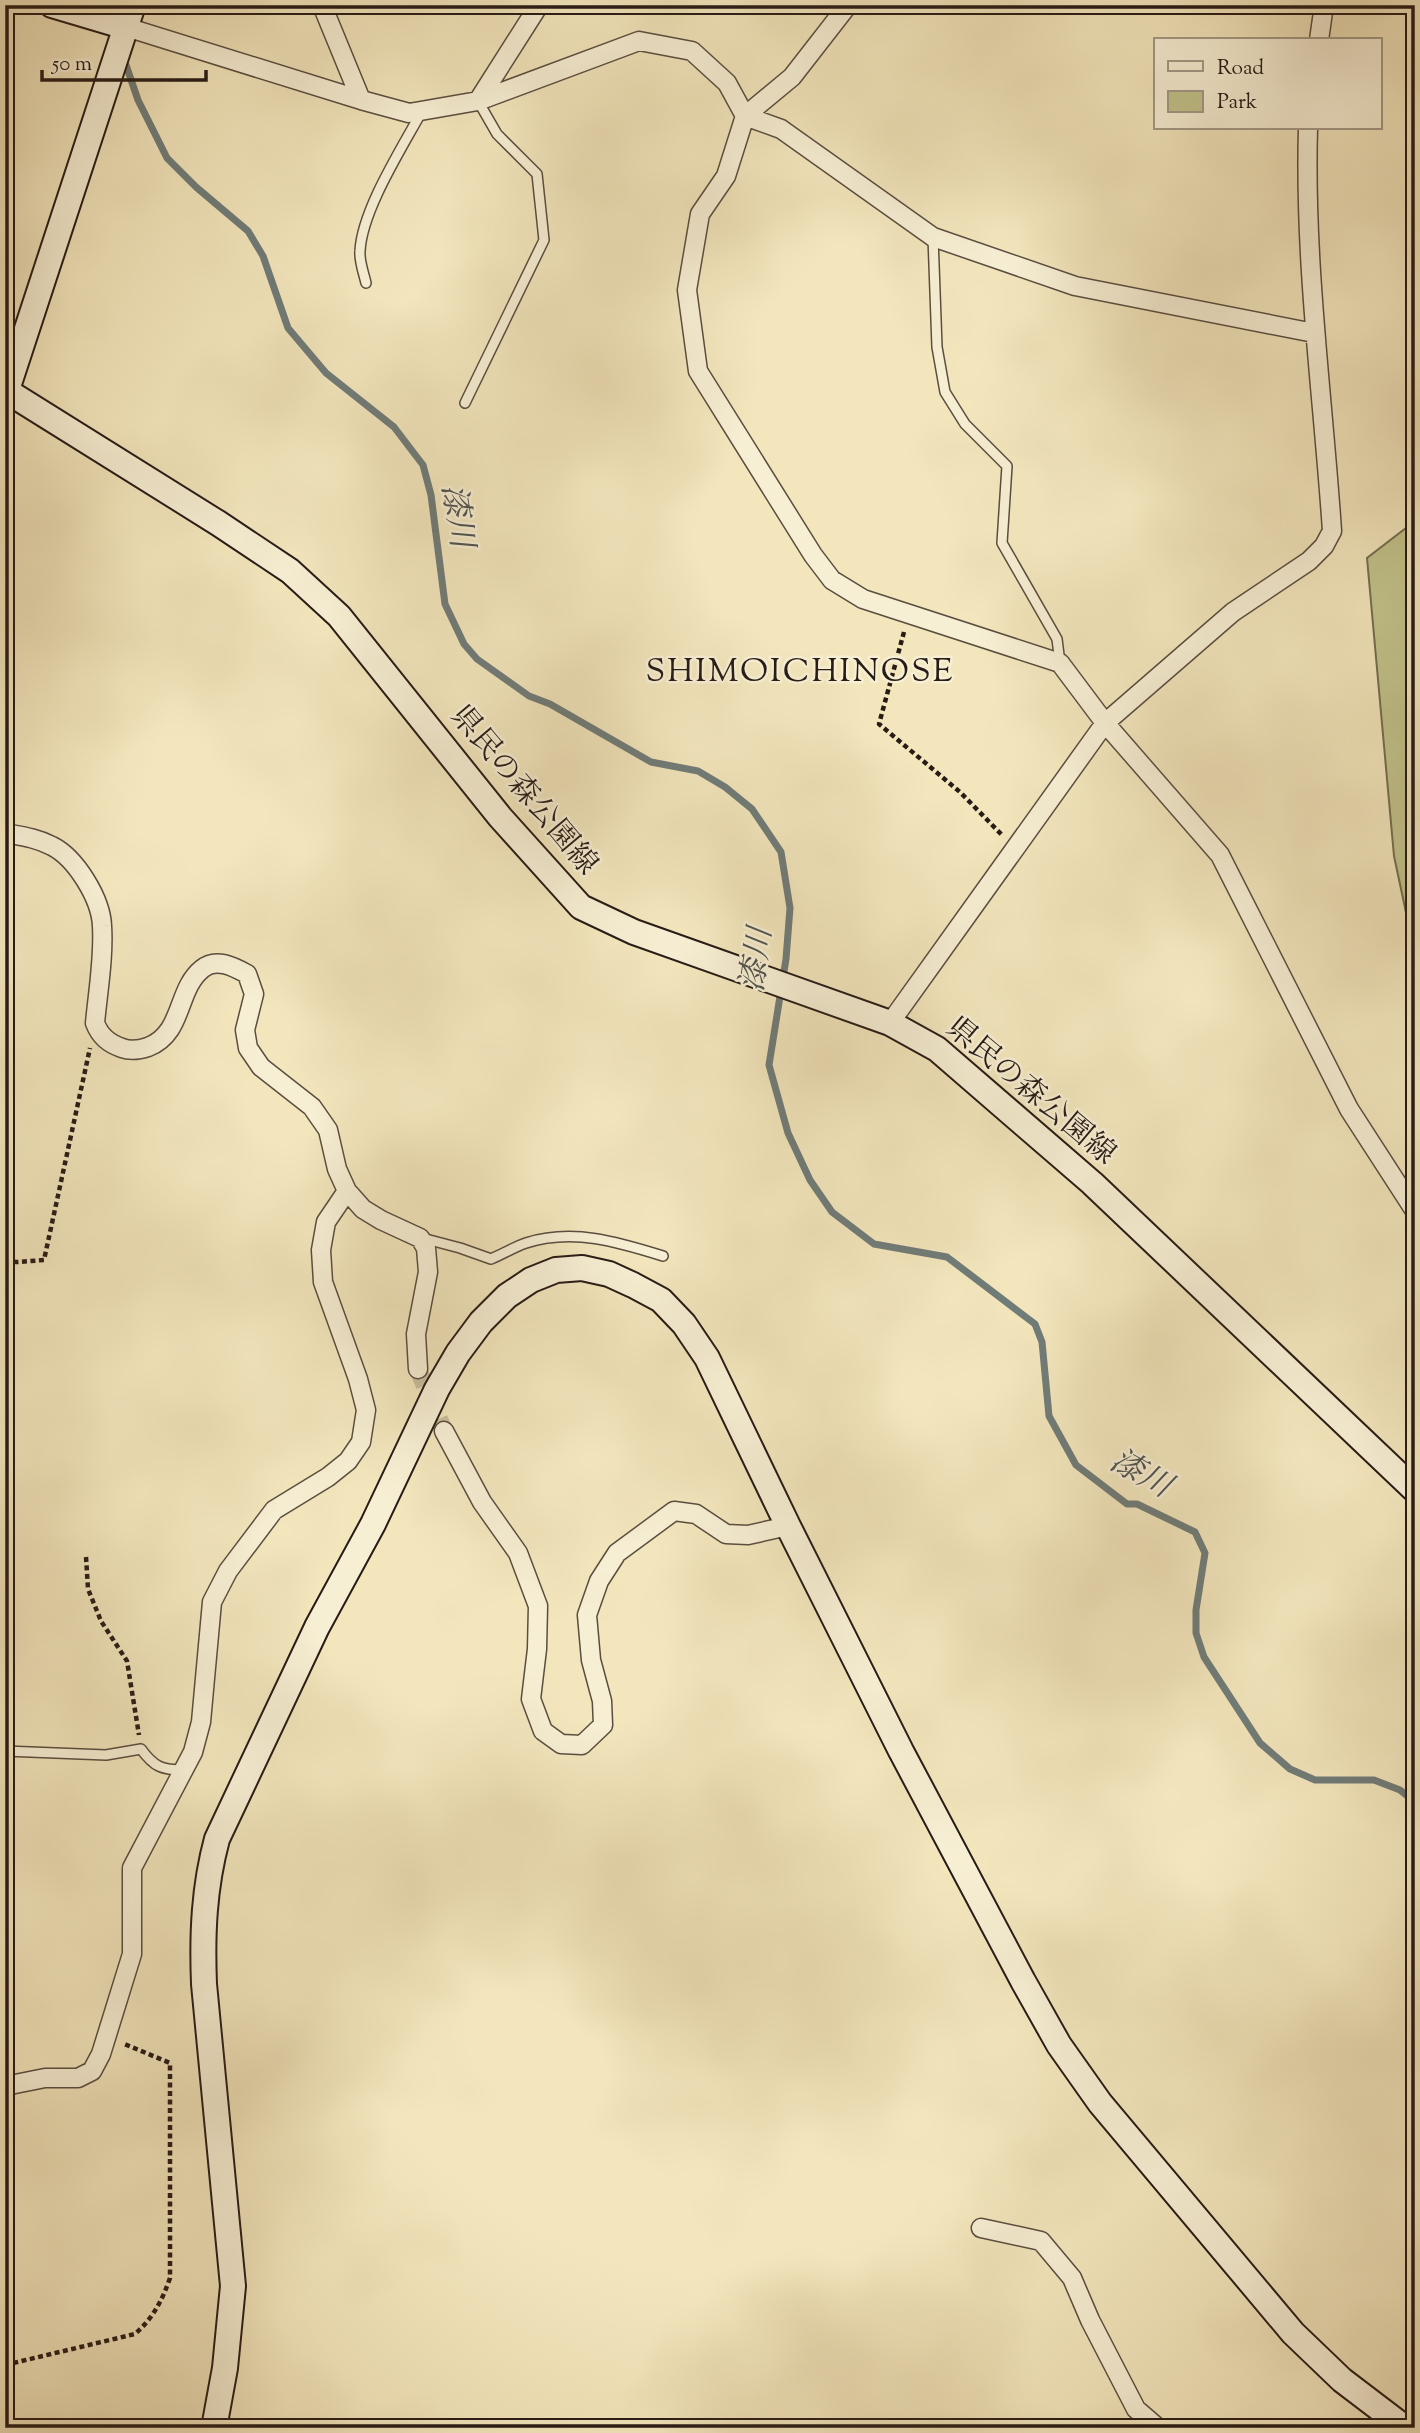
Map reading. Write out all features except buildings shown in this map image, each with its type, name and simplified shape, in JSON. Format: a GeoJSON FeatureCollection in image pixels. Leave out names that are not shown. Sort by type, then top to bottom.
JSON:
{"type":"FeatureCollection","features":[{"type":"Feature","properties":{"kind":"street"},"geometry":{"type":"LineString","coordinates":[[52,5],[130,16],[361,100],[409,113],[478,101],[639,41],[692,51],[727,83],[745,116],[781,129],[933,237],[1075,286],[1314,333]]}},
{"type":"Feature","properties":{"kind":"street"},"geometry":{"type":"LineString","coordinates":[[322,5],[361,100]]}},
{"type":"Feature","properties":{"kind":"street"},"geometry":{"type":"LineString","coordinates":[[478,101],[539,5]]}},
{"type":"Feature","properties":{"kind":"street"},"geometry":{"type":"LineString","coordinates":[[848,5],[792,77],[745,116],[726,176],[700,214],[687,290],[698,371],[813,555],[832,580],[863,599],[1059,663],[1105,723],[1220,855],[1349,1109],[1415,1211]]}},
{"type":"Feature","properties":{"kind":"street"},"geometry":{"type":"LineString","coordinates":[[1319,38],[1324,5]]}},
{"type":"Feature","properties":{"kind":"street"},"geometry":{"type":"LineString","coordinates":[[6,392],[130,16]]}},
{"type":"Feature","properties":{"kind":"street"},"geometry":{"type":"LineString","coordinates":[[890,1023],[1105,723],[1233,612],[1309,561],[1332,531],[1314,333],[1307,190],[1308,130]]}},
{"type":"Feature","properties":{"kind":"street","name":"県民の森公園線"},"geometry":{"type":"LineString","coordinates":[[6,392],[290,571],[339,616],[499,817],[581,907],[634,932],[890,1023],[937,1049],[1092,1183],[1415,1490]]}},
{"type":"Feature","properties":{"kind":"street"},"geometry":{"type":"LineString","coordinates":[[5,833],[35,838],[55,847],[86,880],[103,924],[96,1023],[100,1034],[111,1044],[124,1049],[139,1050],[156,1044],[168,1035],[193,980],[202,969],[213,963],[232,966],[247,974],[254,994],[245,1030],[248,1048],[261,1067],[312,1107],[328,1130],[337,1169],[347,1191],[363,1209],[420,1238],[426,1248],[428,1272],[415,1334],[418,1369]]}},
{"type":"Feature","properties":{"kind":"street"},"geometry":{"type":"LineString","coordinates":[[5,2086],[45,2078],[78,2078],[92,2071],[107,2037],[132,1954],[132,1868],[193,1752],[201,1722],[212,1602],[228,1571],[274,1510],[348,1461],[360,1443],[366,1410],[358,1379],[323,1282],[321,1250],[326,1222],[347,1191]]}},
{"type":"Feature","properties":{"kind":"street"},"geometry":{"type":"LineString","coordinates":[[214,2428],[225,2368],[233,2287],[204,1983],[202,1933],[210,1867],[217,1839],[317,1626],[373,1524],[437,1390],[458,1353],[481,1322],[507,1296],[531,1280],[556,1270],[582,1268],[609,1274],[661,1300],[684,1324],[707,1358],[788,1527],[908,1763],[1059,2045],[1100,2103],[1293,2333],[1342,2380],[1405,2428]]}},
{"type":"Feature","properties":{"kind":"street"},"geometry":{"type":"LineString","coordinates":[[444,1431],[482,1502],[518,1553],[534,1595],[538,1606],[531,1699],[543,1731],[561,1744],[583,1745],[603,1725],[603,1701],[591,1660],[587,1615],[599,1581],[617,1553],[674,1511],[696,1514],[726,1534],[748,1535],[788,1527]]}},
{"type":"Feature","properties":{"kind":"street"},"geometry":{"type":"LineString","coordinates":[[981,2228],[1041,2241],[1072,2278],[1090,2320],[1136,2409],[1158,2428]]}},
{"type":"Feature","properties":{"kind":"lane"},"geometry":{"type":"LineString","coordinates":[[465,403],[544,240],[537,174],[497,134],[478,101]]}},
{"type":"Feature","properties":{"kind":"lane"},"geometry":{"type":"LineString","coordinates":[[366,283],[359,253],[365,226],[380,190],[422,111]]}},
{"type":"Feature","properties":{"kind":"lane"},"geometry":{"type":"LineString","coordinates":[[933,237],[937,347],[945,392],[965,424],[1007,466],[1002,543],[1057,639],[1059,663]]}},
{"type":"Feature","properties":{"kind":"lane"},"geometry":{"type":"LineString","coordinates":[[420,1238],[491,1259],[524,1244],[552,1237],[586,1236],[622,1243],[663,1256]]}},
{"type":"Feature","properties":{"kind":"lane"},"geometry":{"type":"LineString","coordinates":[[5,1751],[106,1755],[141,1749],[149,1761],[165,1770],[184,1770]]}},
{"type":"Feature","properties":{"kind":"path"},"geometry":{"type":"LineString","coordinates":[[909,614],[879,724],[960,792],[1014,848]]}},
{"type":"Feature","properties":{"kind":"path"},"geometry":{"type":"LineString","coordinates":[[5,1261],[44,1259],[96,1023]]}},
{"type":"Feature","properties":{"kind":"path"},"geometry":{"type":"LineString","coordinates":[[86,1557],[88,1589],[101,1621],[127,1661],[141,1749]]}},
{"type":"Feature","properties":{"kind":"path"},"geometry":{"type":"LineString","coordinates":[[1415,1582],[1408,1605],[1415,1639]]}},
{"type":"Feature","properties":{"kind":"path"},"geometry":{"type":"LineString","coordinates":[[5,2365],[135,2334],[149,2321],[161,2302],[170,2278],[170,2063],[107,2037]]}},
{"type":"Feature","properties":{"kind":"green space"},"geometry":{"type":"Polygon","coordinates":[[[1415,521],[1415,955],[1394,856],[1367,558],[1415,521]]]}},
{"type":"Feature","properties":{"kind":"waterway","name":"漆川"},"geometry":{"type":"LineString","coordinates":[[126,65],[138,100],[167,158],[196,187],[248,231],[263,256],[288,328],[326,373],[394,427],[423,465],[431,495],[445,604],[464,644],[477,659],[529,696],[550,704],[651,762],[698,771],[725,787],[752,809],[781,852],[790,908],[786,959],[769,1065],[788,1133],[810,1180],[832,1212],[874,1244],[947,1257],[1035,1324],[1042,1342],[1049,1416],[1076,1465],[1127,1504],[1137,1504],[1195,1532],[1205,1553],[1196,1610],[1196,1633],[1204,1657],[1260,1743],[1290,1769],[1315,1780],[1374,1780],[1400,1790],[1415,1802]]}},
{"type":"Feature","properties":{"kind":"tunnel"},"geometry":{"type":"LineString","coordinates":[[418,1369],[444,1431]]}},
{"type":"Feature","properties":{"kind":"district","name":"SHIMOICHINOSE"},"geometry":{"type":"Point","coordinates":[800,673]}}]}
